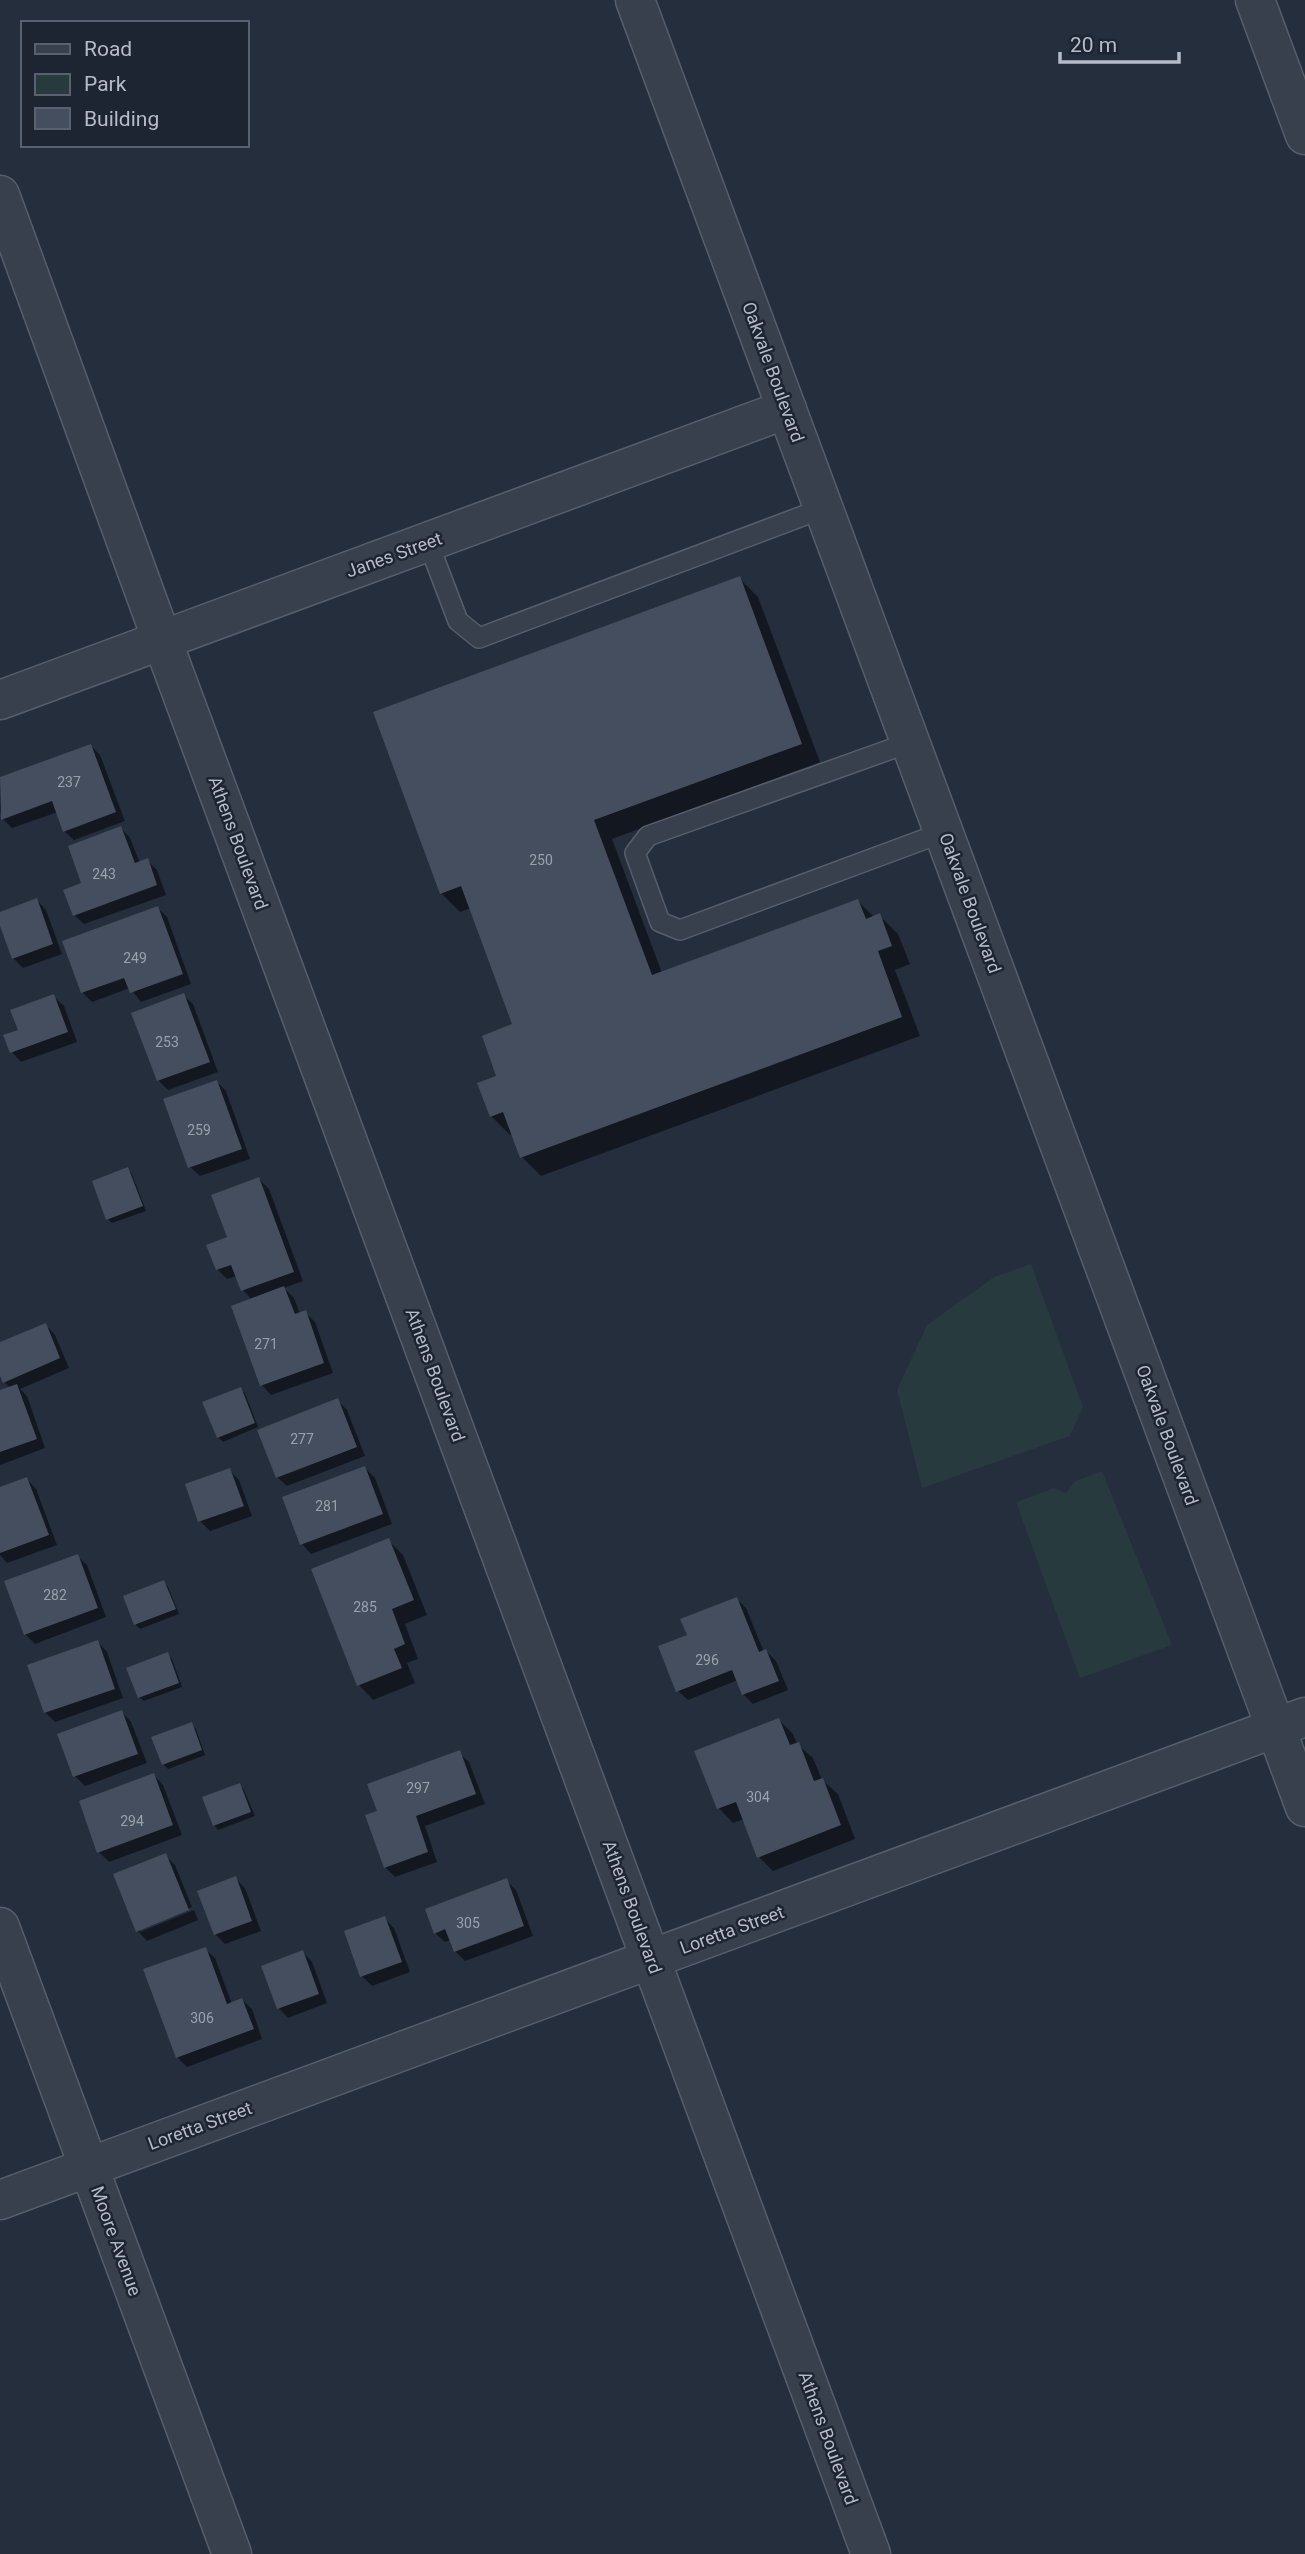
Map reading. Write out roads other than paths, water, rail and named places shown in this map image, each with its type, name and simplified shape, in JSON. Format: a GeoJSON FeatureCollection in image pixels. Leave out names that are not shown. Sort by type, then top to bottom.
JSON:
{"type":"FeatureCollection","features":[{"type":"Feature","properties":{"kind":"street","name":"Oakvale Boulevard"},"geometry":{"type":"LineString","coordinates":[[635,0],[944,832],[1290,1723],[1305,1807]]}},
{"type":"Feature","properties":{"kind":"street"},"geometry":{"type":"LineString","coordinates":[[1255,0],[1305,135]]}},
{"type":"Feature","properties":{"kind":"street","name":"Athens Boulevard"},"geometry":{"type":"LineString","coordinates":[[0,195],[162,640],[871,2554]]}},
{"type":"Feature","properties":{"kind":"street","name":"Janes Street"},"geometry":{"type":"LineString","coordinates":[[0,700],[787,410]]}},
{"type":"Feature","properties":{"kind":"street","name":"Loretta Street"},"geometry":{"type":"LineString","coordinates":[[0,2200],[1290,1723]]}},
{"type":"Feature","properties":{"kind":"street","name":"Moore Avenue"},"geometry":{"type":"LineString","coordinates":[[0,1927],[232,2554]]}},
{"type":"Feature","properties":{"kind":"lane"},"geometry":{"type":"LineString","coordinates":[[428,542],[458,621],[479,638],[824,509]]}},
{"type":"Feature","properties":{"kind":"lane"},"geometry":{"type":"LineString","coordinates":[[911,742],[648,836],[635,853],[660,922],[680,930],[944,832]]}}]}
